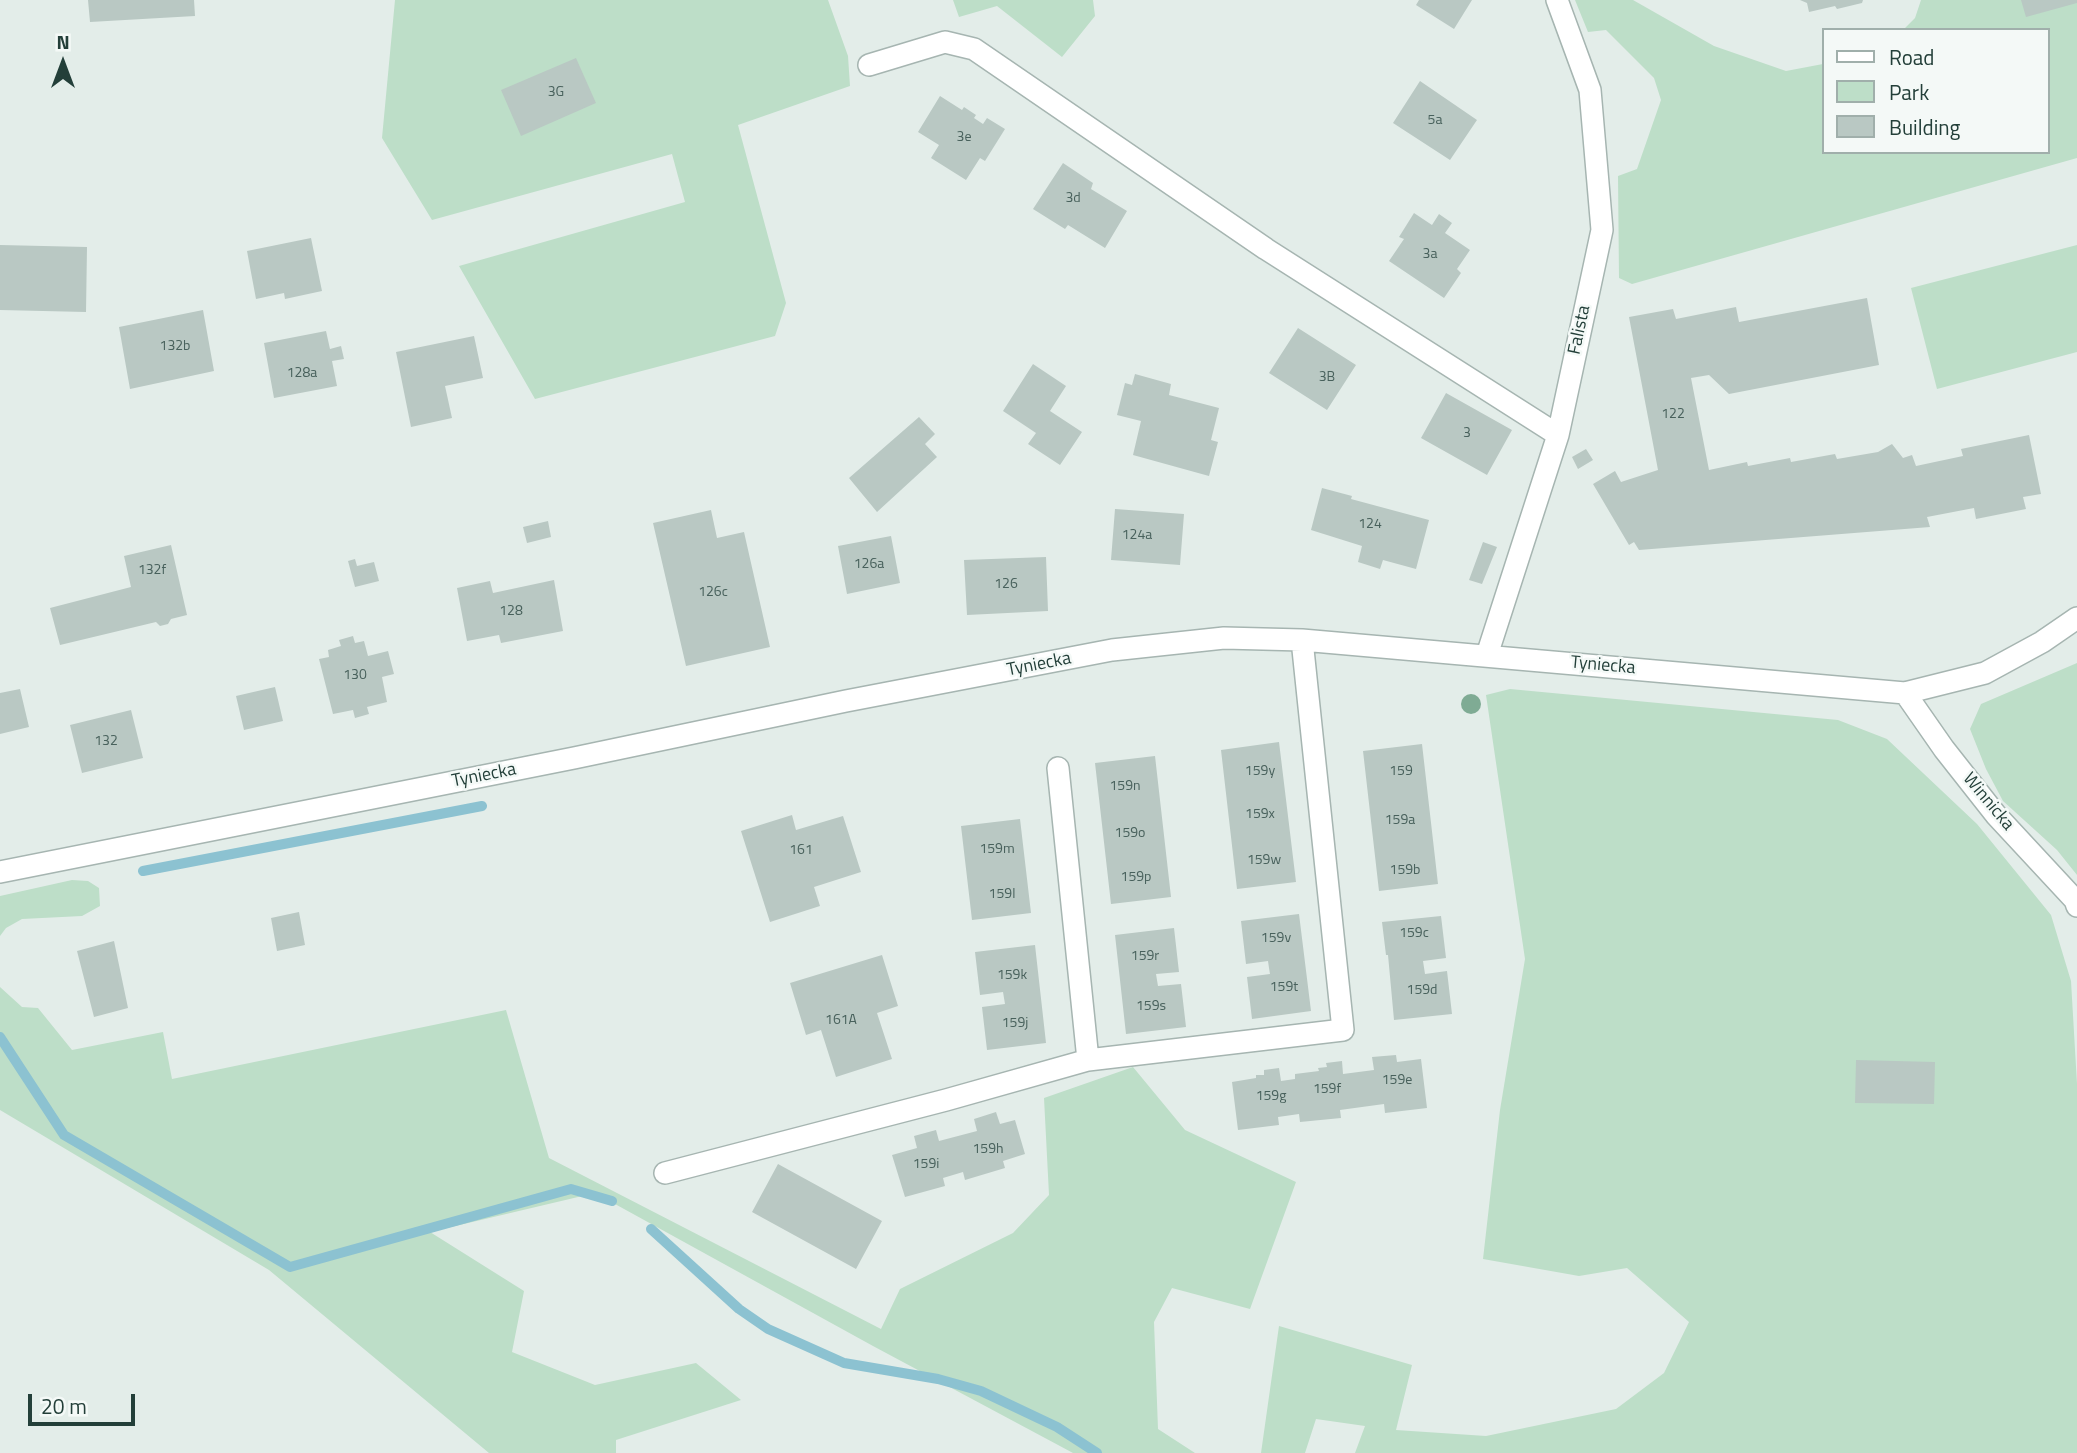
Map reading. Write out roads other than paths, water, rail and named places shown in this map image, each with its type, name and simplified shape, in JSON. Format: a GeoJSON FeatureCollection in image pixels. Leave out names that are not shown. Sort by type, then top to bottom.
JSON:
{"type":"FeatureCollection","features":[{"type":"Feature","properties":{"kind":"street","name":"Falista"},"geometry":{"type":"LineString","coordinates":[[1486,655],[1558,435],[1602,230],[1590,90],[1557,0]]}},
{"type":"Feature","properties":{"kind":"street"},"geometry":{"type":"LineString","coordinates":[[869,65],[945,42],[974,49],[1266,249],[1558,435]]}},
{"type":"Feature","properties":{"kind":"street","name":"Tyniecka"},"geometry":{"type":"LineString","coordinates":[[0,872],[1112,650],[1224,638],[1303,640],[1905,693],[1985,673],[2042,642],[2077,618]]}},
{"type":"Feature","properties":{"kind":"street"},"geometry":{"type":"LineString","coordinates":[[665,1173],[1088,1060],[1343,1030],[1303,640]]}},
{"type":"Feature","properties":{"kind":"street","name":"Winnicka"},"geometry":{"type":"LineString","coordinates":[[1905,693],[1944,749],[1996,815],[2075,900],[2077,906]]}},
{"type":"Feature","properties":{"kind":"street"},"geometry":{"type":"LineString","coordinates":[[1058,768],[1088,1060]]}},
{"type":"Feature","properties":{"kind":"waterway"},"geometry":{"type":"LineString","coordinates":[[143,871],[482,806]]}},
{"type":"Feature","properties":{"kind":"waterway"},"geometry":{"type":"LineString","coordinates":[[0,1037],[64,1135],[290,1267],[571,1189],[612,1201]]}},
{"type":"Feature","properties":{"kind":"waterway"},"geometry":{"type":"LineString","coordinates":[[651,1229],[739,1309],[768,1329],[844,1363],[938,1379],[981,1391],[1057,1427],[1097,1453]]}}]}
